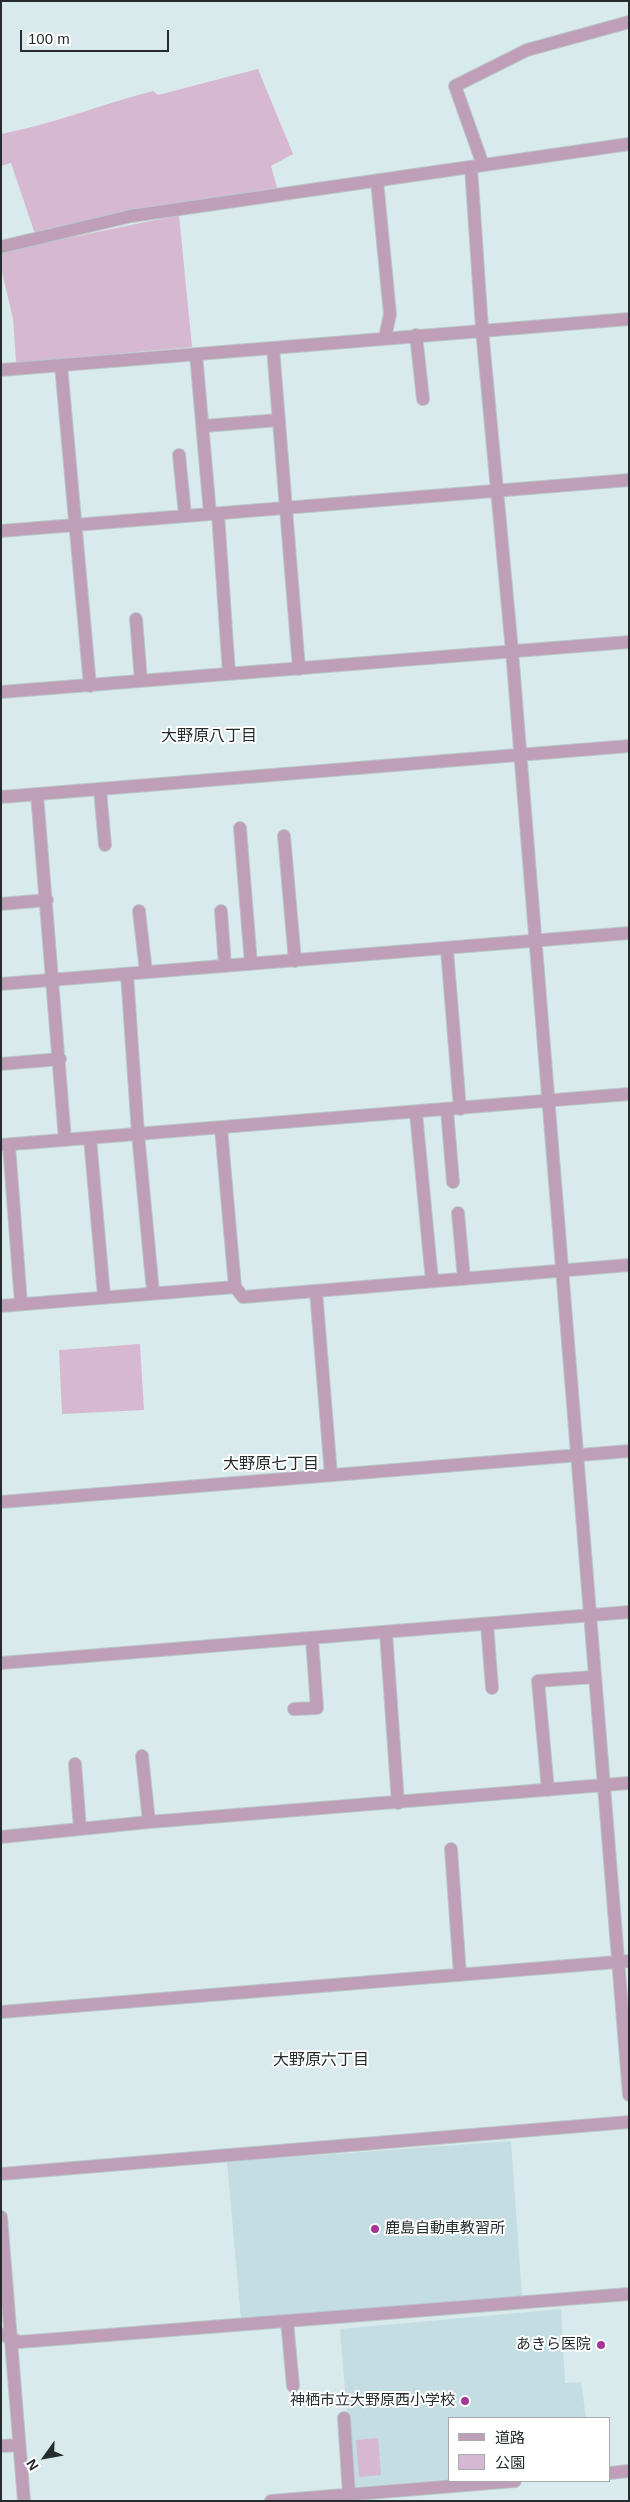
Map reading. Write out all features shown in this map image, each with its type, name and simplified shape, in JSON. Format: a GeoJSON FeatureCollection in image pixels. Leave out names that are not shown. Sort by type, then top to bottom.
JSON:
{"type":"FeatureCollection","features":[{"type":"Feature","properties":{"kind":"street"},"geometry":{"type":"LineString","coordinates":[[629,22],[527,50],[455,86],[477,166],[482,329],[512,651],[602,1785],[623,1961],[629,2094]]}},
{"type":"Feature","properties":{"kind":"street"},"geometry":{"type":"LineString","coordinates":[[1,247],[131,216],[629,144]]}},
{"type":"Feature","properties":{"kind":"street"},"geometry":{"type":"LineString","coordinates":[[377,181],[390,314],[385,338]]}},
{"type":"Feature","properties":{"kind":"street"},"geometry":{"type":"LineString","coordinates":[[1,370],[482,329],[629,319]]}},
{"type":"Feature","properties":{"kind":"street"},"geometry":{"type":"LineString","coordinates":[[416,335],[423,399]]}},
{"type":"Feature","properties":{"kind":"street"},"geometry":{"type":"LineString","coordinates":[[274,348],[298,668]]}},
{"type":"Feature","properties":{"kind":"street"},"geometry":{"type":"LineString","coordinates":[[196,354],[229,674]]}},
{"type":"Feature","properties":{"kind":"street"},"geometry":{"type":"LineString","coordinates":[[61,365],[90,686]]}},
{"type":"Feature","properties":{"kind":"street"},"geometry":{"type":"LineString","coordinates":[[204,426],[279,420]]}},
{"type":"Feature","properties":{"kind":"street"},"geometry":{"type":"LineString","coordinates":[[179,455],[185,515]]}},
{"type":"Feature","properties":{"kind":"street"},"geometry":{"type":"LineString","coordinates":[[1,531],[629,480]]}},
{"type":"Feature","properties":{"kind":"street"},"geometry":{"type":"LineString","coordinates":[[136,618],[141,681]]}},
{"type":"Feature","properties":{"kind":"street"},"geometry":{"type":"LineString","coordinates":[[1,692],[629,642]]}},
{"type":"Feature","properties":{"kind":"street"},"geometry":{"type":"LineString","coordinates":[[1,797],[629,746]]}},
{"type":"Feature","properties":{"kind":"street"},"geometry":{"type":"LineString","coordinates":[[100,790],[105,845]]}},
{"type":"Feature","properties":{"kind":"street"},"geometry":{"type":"LineString","coordinates":[[37,794],[60,1059],[65,1140]]}},
{"type":"Feature","properties":{"kind":"street"},"geometry":{"type":"LineString","coordinates":[[240,828],[251,964]]}},
{"type":"Feature","properties":{"kind":"street"},"geometry":{"type":"LineString","coordinates":[[284,836],[295,961]]}},
{"type":"Feature","properties":{"kind":"street"},"geometry":{"type":"LineString","coordinates":[[1,904],[47,900]]}},
{"type":"Feature","properties":{"kind":"street"},"geometry":{"type":"LineString","coordinates":[[139,911],[146,972]]}},
{"type":"Feature","properties":{"kind":"street"},"geometry":{"type":"LineString","coordinates":[[221,911],[225,966]]}},
{"type":"Feature","properties":{"kind":"street"},"geometry":{"type":"LineString","coordinates":[[1,984],[448,950],[629,934]]}},
{"type":"Feature","properties":{"kind":"street"},"geometry":{"type":"LineString","coordinates":[[448,950],[454,1109],[453,1182]]}},
{"type":"Feature","properties":{"kind":"street"},"geometry":{"type":"LineString","coordinates":[[127,974],[138,1134],[152,1292]]}},
{"type":"Feature","properties":{"kind":"street"},"geometry":{"type":"LineString","coordinates":[[1,1064],[60,1059]]}},
{"type":"Feature","properties":{"kind":"street"},"geometry":{"type":"LineString","coordinates":[[21,1304],[5,1145],[416,1113],[629,1094]]}},
{"type":"Feature","properties":{"kind":"street"},"geometry":{"type":"LineString","coordinates":[[416,1113],[432,1281]]}},
{"type":"Feature","properties":{"kind":"street"},"geometry":{"type":"LineString","coordinates":[[221,1128],[235,1287],[243,1297],[629,1265]]}},
{"type":"Feature","properties":{"kind":"street"},"geometry":{"type":"LineString","coordinates":[[90,1138],[104,1296]]}},
{"type":"Feature","properties":{"kind":"street"},"geometry":{"type":"LineString","coordinates":[[458,1213],[464,1279]]}},
{"type":"Feature","properties":{"kind":"street"},"geometry":{"type":"LineString","coordinates":[[1,1306],[152,1292],[235,1287]]}},
{"type":"Feature","properties":{"kind":"street"},"geometry":{"type":"LineString","coordinates":[[316,1291],[331,1475]]}},
{"type":"Feature","properties":{"kind":"street"},"geometry":{"type":"LineString","coordinates":[[1,1502],[629,1451]]}},
{"type":"Feature","properties":{"kind":"street"},"geometry":{"type":"LineString","coordinates":[[1,1663],[629,1612]]}},
{"type":"Feature","properties":{"kind":"street"},"geometry":{"type":"LineString","coordinates":[[487,1624],[492,1688]]}},
{"type":"Feature","properties":{"kind":"street"},"geometry":{"type":"LineString","coordinates":[[386,1633],[398,1803]]}},
{"type":"Feature","properties":{"kind":"street"},"geometry":{"type":"LineString","coordinates":[[294,1709],[317,1708],[312,1639]]}},
{"type":"Feature","properties":{"kind":"street"},"geometry":{"type":"LineString","coordinates":[[548,1790],[538,1681],[594,1677]]}},
{"type":"Feature","properties":{"kind":"street"},"geometry":{"type":"LineString","coordinates":[[142,1756],[149,1822]]}},
{"type":"Feature","properties":{"kind":"street"},"geometry":{"type":"LineString","coordinates":[[75,1764],[80,1828]]}},
{"type":"Feature","properties":{"kind":"street"},"geometry":{"type":"LineString","coordinates":[[1,1837],[149,1822],[629,1783]]}},
{"type":"Feature","properties":{"kind":"street"},"geometry":{"type":"LineString","coordinates":[[451,1849],[460,1975]]}},
{"type":"Feature","properties":{"kind":"street"},"geometry":{"type":"LineString","coordinates":[[1,2012],[623,1961]]}},
{"type":"Feature","properties":{"kind":"street"},"geometry":{"type":"LineString","coordinates":[[1,2174],[629,2122]]}},
{"type":"Feature","properties":{"kind":"street"},"geometry":{"type":"LineString","coordinates":[[1,2217],[6,2336],[20,2445],[24,2501]]}},
{"type":"Feature","properties":{"kind":"street"},"geometry":{"type":"LineString","coordinates":[[6,2336],[19,2342],[629,2294]]}},
{"type":"Feature","properties":{"kind":"street"},"geometry":{"type":"LineString","coordinates":[[287,2321],[293,2386]]}},
{"type":"Feature","properties":{"kind":"street"},"geometry":{"type":"LineString","coordinates":[[344,2418],[349,2494]]}},
{"type":"Feature","properties":{"kind":"street"},"geometry":{"type":"LineString","coordinates":[[1,2446],[20,2445]]}},
{"type":"Feature","properties":{"kind":"street"},"geometry":{"type":"LineString","coordinates":[[610,2473],[629,2472]]}},
{"type":"Feature","properties":{"kind":"street"},"geometry":{"type":"LineString","coordinates":[[271,2501],[503,2482]]}},
{"type":"Feature","properties":{"kind":"shaded area","name":"鹿島自動車教習所"},"geometry":{"type":"Polygon","coordinates":[[[511,2141],[522,2296],[241,2319],[227,2162],[511,2141]]]}},
{"type":"Feature","properties":{"kind":"shaded area","name":"神栖市立大野原西小学校"},"geometry":{"type":"Polygon","coordinates":[[[561,2309],[565,2383],[581,2382],[586,2417],[448,2417],[448,2479],[353,2487],[340,2329],[561,2309]]]}},
{"type":"Feature","properties":{"kind":"green space"},"geometry":{"type":"Polygon","coordinates":[[[258,69],[293,154],[271,166],[277,188],[135,210],[35,234],[11,163],[1,166],[1,134],[40,125],[153,91],[158,95],[258,69]]]}},
{"type":"Feature","properties":{"kind":"green space"},"geometry":{"type":"Polygon","coordinates":[[[179,215],[192,347],[16,363],[13,319],[1,268],[1,252],[179,215]]]}},
{"type":"Feature","properties":{"kind":"green space"},"geometry":{"type":"Polygon","coordinates":[[[140,1344],[144,1410],[62,1414],[59,1350],[140,1344]]]}},
{"type":"Feature","properties":{"kind":"green space"},"geometry":{"type":"Polygon","coordinates":[[[378,2438],[381,2475],[359,2477],[356,2440],[378,2438]]]}},
{"type":"Feature","properties":{"kind":"place","name":"鹿島自動車教習所"},"geometry":{"type":"Point","coordinates":[375,2229]}},
{"type":"Feature","properties":{"kind":"place","name":"あきら医院"},"geometry":{"type":"Point","coordinates":[601,2345]}},
{"type":"Feature","properties":{"kind":"place","name":"神栖市立大野原西小学校"},"geometry":{"type":"Point","coordinates":[465,2401]}},
{"type":"Feature","properties":{"kind":"district","name":"大野原八丁目"},"geometry":{"type":"Point","coordinates":[209,737]}},
{"type":"Feature","properties":{"kind":"district","name":"大野原七丁目"},"geometry":{"type":"Point","coordinates":[271,1465]}},
{"type":"Feature","properties":{"kind":"district","name":"大野原六丁目"},"geometry":{"type":"Point","coordinates":[321,2061]}}]}
